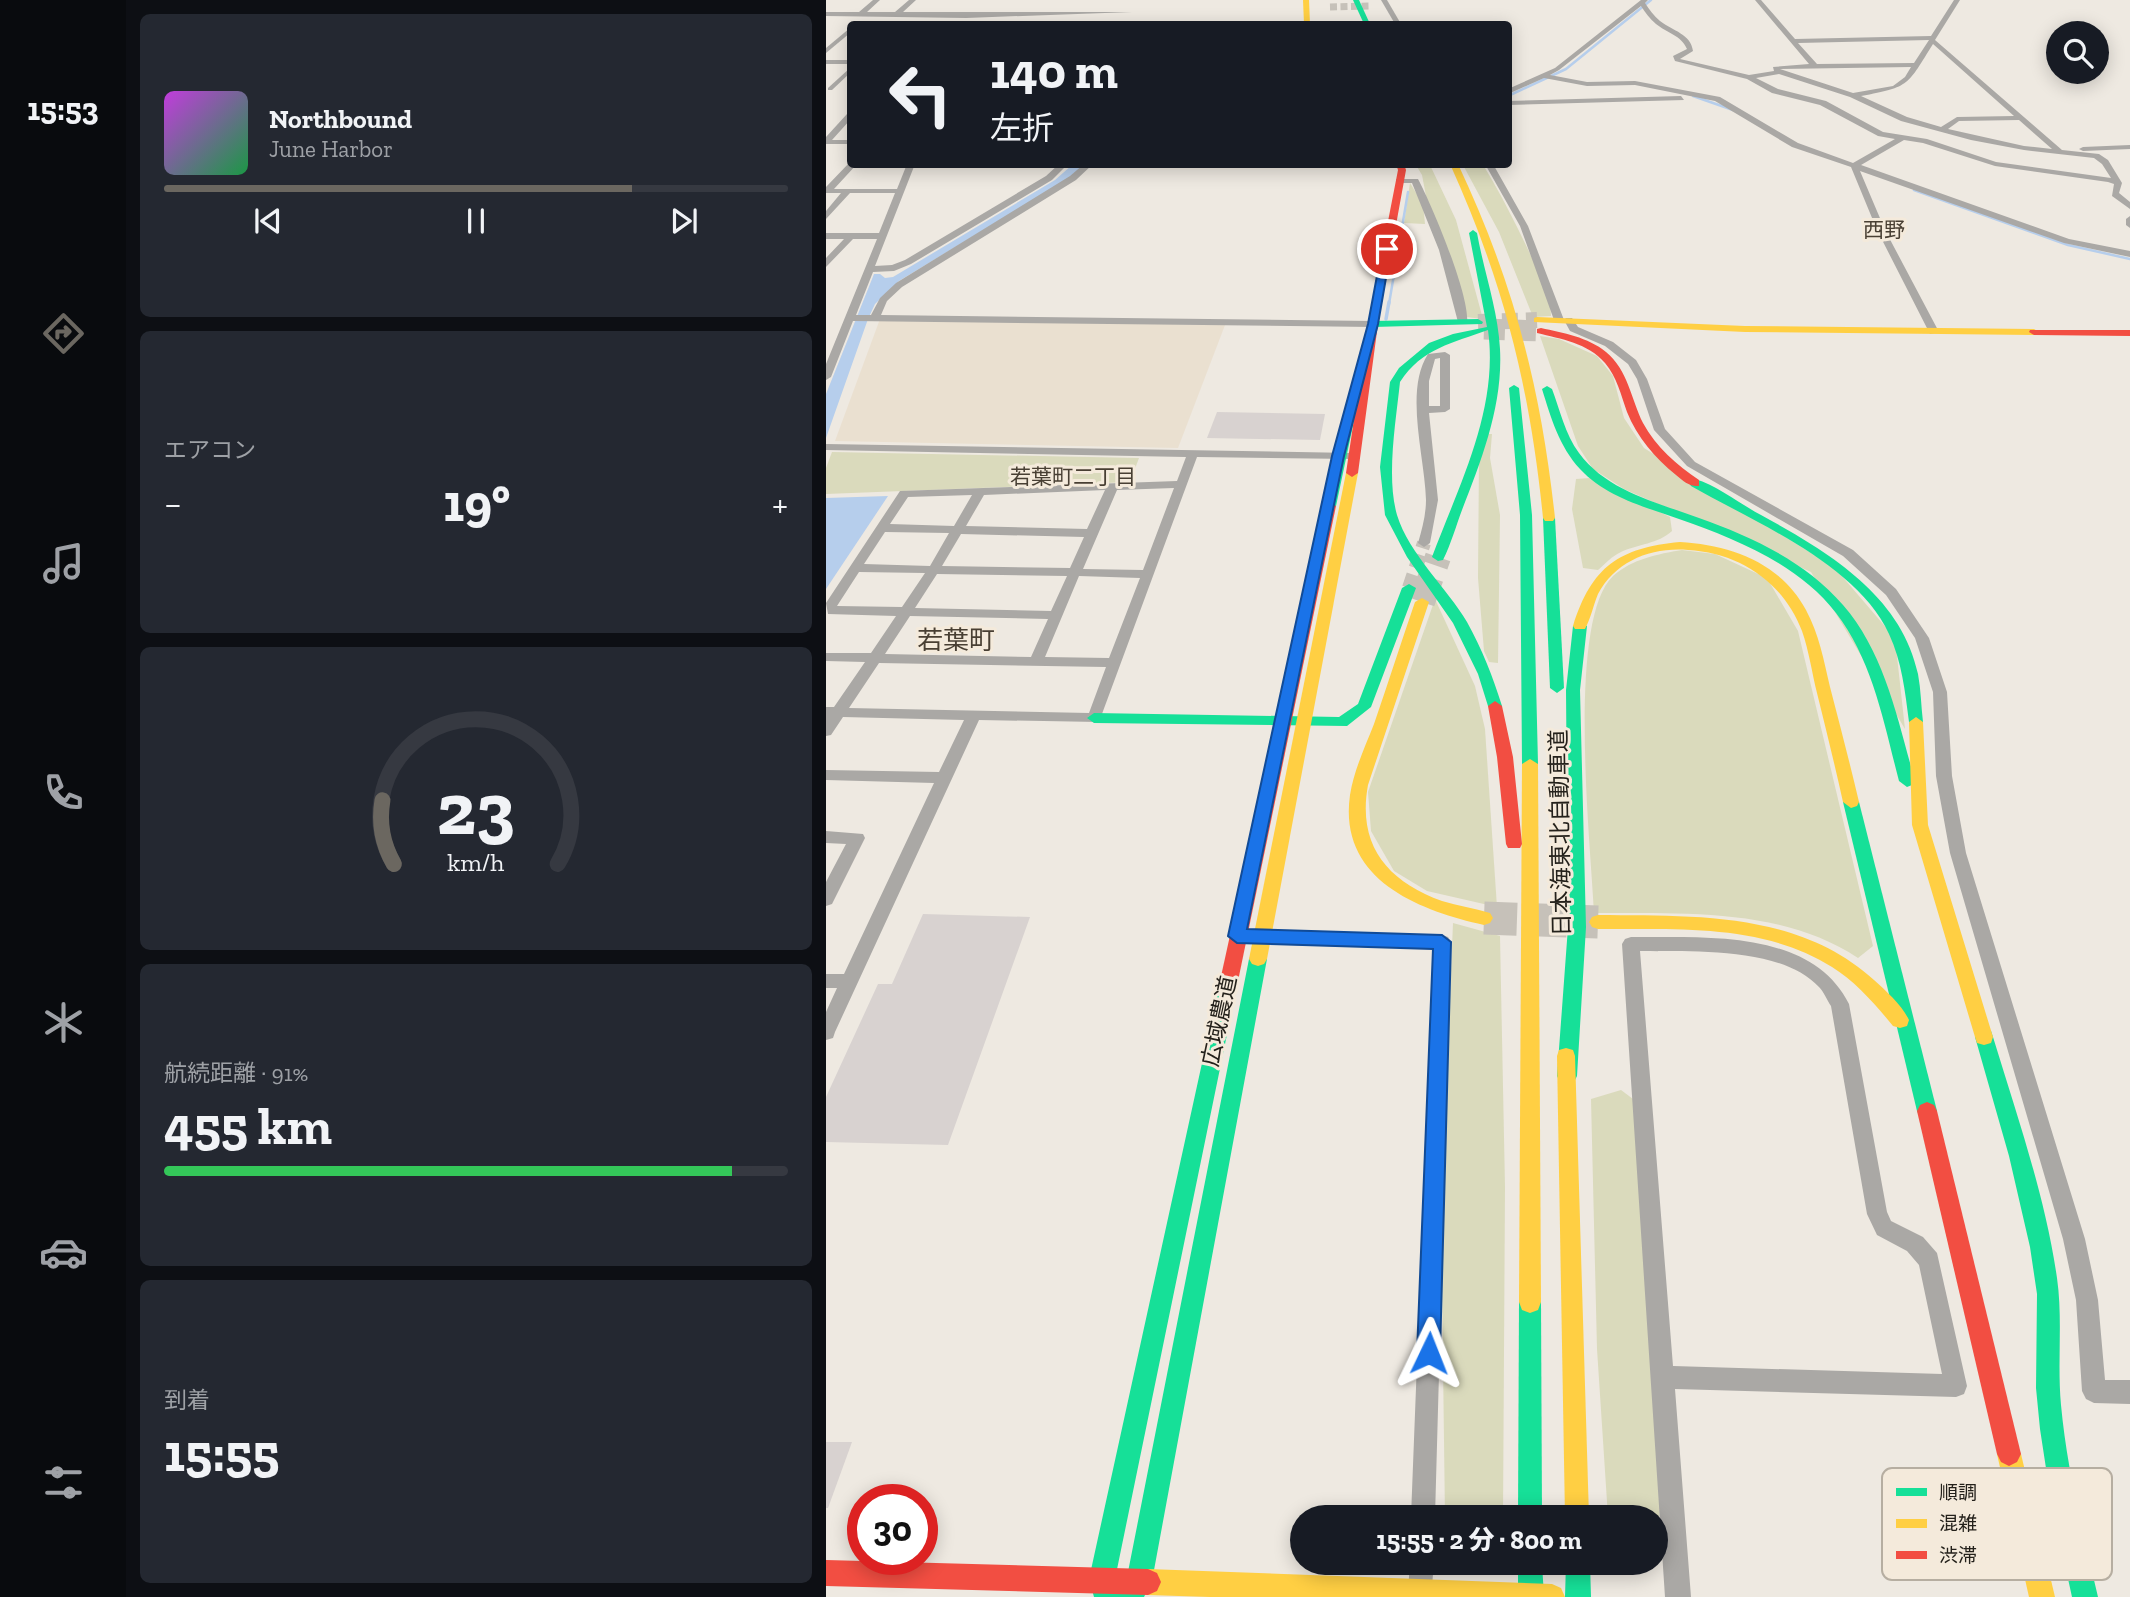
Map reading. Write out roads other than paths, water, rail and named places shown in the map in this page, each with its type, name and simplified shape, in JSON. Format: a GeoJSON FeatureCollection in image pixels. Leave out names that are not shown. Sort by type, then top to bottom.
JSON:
{"type":"FeatureCollection","features":[{"type":"Feature","properties":{"kind":"main road"},"geometry":{"type":"LineString","coordinates":[[1306,0],[1307,21]]}},
{"type":"Feature","properties":{"kind":"main road"},"geometry":{"type":"LineString","coordinates":[[1344,0],[1354,21]]}},
{"type":"Feature","properties":{"kind":"main road"},"geometry":{"type":"LineString","coordinates":[[1356,0],[1366,21]]}},
{"type":"Feature","properties":{"kind":"main road","name":"広域農道"},"geometry":{"type":"LineString","coordinates":[[1130,1597],[1139,1581],[1305,723],[1355,456],[1373,324],[1400,168]]}},
{"type":"Feature","properties":{"kind":"main road","name":"日本海東北自動車道"},"geometry":{"type":"LineString","coordinates":[[1441,168],[1473,233],[1492,290],[1511,372],[1523,467],[1529,575],[1530,1505]]}},
{"type":"Feature","properties":{"kind":"main road","name":"日本海東北自動車道"},"geometry":{"type":"LineString","coordinates":[[1456,168],[1493,243],[1509,287],[1536,401],[1549,522],[1556,637],[1577,1505]]}},
{"type":"Feature","properties":{"kind":"main road"},"geometry":{"type":"LineString","coordinates":[[1438,557],[1483,422],[1494,370],[1495,349],[1473,233]]}},
{"type":"Feature","properties":{"kind":"main road"},"geometry":{"type":"LineString","coordinates":[[1509,287],[1569,448],[1582,465],[1618,491],[1759,545],[1819,586],[1840,608],[1869,655],[2032,1206],[2050,1314],[2048,1401],[2058,1468]]}},
{"type":"Feature","properties":{"kind":"main road"},"geometry":{"type":"LineString","coordinates":[[1920,825],[1917,703],[1913,674],[1907,652],[1895,627],[1877,601],[1812,545],[1715,494],[1667,462],[1640,430],[1624,380],[1608,357],[1582,342],[1539,326],[1564,320],[1709,328],[2130,333]]}},
{"type":"Feature","properties":{"kind":"main road"},"geometry":{"type":"LineString","coordinates":[[1373,324],[1475,325]]}},
{"type":"Feature","properties":{"kind":"main road","name":"広域農道"},"geometry":{"type":"LineString","coordinates":[[1107,1597],[1102,1579],[1338,456],[1373,324]]}},
{"type":"Feature","properties":{"kind":"main road"},"geometry":{"type":"LineString","coordinates":[[1475,325],[1430,344],[1410,358],[1400,370],[1395,382],[1387,496],[1398,533],[1462,625],[1485,674],[1497,711],[1508,772],[1531,1081]]}},
{"type":"Feature","properties":{"kind":"main road"},"geometry":{"type":"LineString","coordinates":[[1567,1076],[1577,909],[1573,677],[1587,603],[1599,580],[1611,566],[1647,549],[1691,545],[1741,556],[1777,579],[1801,611],[1812,645],[1904,1026],[1950,1203],[2012,1468]]}},
{"type":"Feature","properties":{"kind":"main road"},"geometry":{"type":"LineString","coordinates":[[1094,718],[1342,722],[1364,707],[1409,588]]}},
{"type":"Feature","properties":{"kind":"main road"},"geometry":{"type":"LineString","coordinates":[[1422,602],[1360,786],[1358,829],[1370,862],[1401,891],[1443,910],[1483,918]]}},
{"type":"Feature","properties":{"kind":"main road"},"geometry":{"type":"LineString","coordinates":[[1598,922],[1734,928],[1796,940],[1840,961],[1859,975],[1904,1026]]}},
{"type":"Feature","properties":{"kind":"main road"},"geometry":{"type":"LineString","coordinates":[[826,1573],[1102,1579],[1280,1589],[1421,1591],[1552,1597]]}},
{"type":"Feature","properties":{"kind":"main road"},"geometry":{"type":"LineString","coordinates":[[1530,1575],[1531,1597]]}},
{"type":"Feature","properties":{"kind":"main road"},"geometry":{"type":"LineString","coordinates":[[1578,1575],[1578,1597]]}},
{"type":"Feature","properties":{"kind":"street"},"geometry":{"type":"LineString","coordinates":[[861,14],[877,0]]}},
{"type":"Feature","properties":{"kind":"street"},"geometry":{"type":"LineString","coordinates":[[897,14],[913,0]]}},
{"type":"Feature","properties":{"kind":"street"},"geometry":{"type":"LineString","coordinates":[[826,20],[830,14],[1127,13],[1130,0]]}},
{"type":"Feature","properties":{"kind":"street"},"geometry":{"type":"LineString","coordinates":[[1758,0],[1815,66]]}},
{"type":"Feature","properties":{"kind":"street"},"geometry":{"type":"LineString","coordinates":[[1823,103],[1853,95],[1895,89],[1908,78],[1957,0]]}},
{"type":"Feature","properties":{"kind":"street"},"geometry":{"type":"LineString","coordinates":[[1512,90],[1546,76],[1620,17],[1644,2],[1658,23],[1676,32],[1689,45],[1691,50],[1676,56],[1677,60],[1749,77],[1775,91],[1823,103],[1881,134],[1924,141],[1995,164],[2118,183]]}},
{"type":"Feature","properties":{"kind":"street"},"geometry":{"type":"LineString","coordinates":[[1383,4],[1396,21]]}},
{"type":"Feature","properties":{"kind":"street"},"geometry":{"type":"LineString","coordinates":[[933,14],[940,7]]}},
{"type":"Feature","properties":{"kind":"street"},"geometry":{"type":"LineString","coordinates":[[964,21],[968,12]]}},
{"type":"Feature","properties":{"kind":"street"},"geometry":{"type":"LineString","coordinates":[[862,21],[870,14]]}},
{"type":"Feature","properties":{"kind":"street"},"geometry":{"type":"LineString","coordinates":[[904,21],[912,14]]}},
{"type":"Feature","properties":{"kind":"street"},"geometry":{"type":"LineString","coordinates":[[943,21],[950,14]]}},
{"type":"Feature","properties":{"kind":"street"},"geometry":{"type":"LineString","coordinates":[[826,51],[847,33]]}},
{"type":"Feature","properties":{"kind":"street"},"geometry":{"type":"LineString","coordinates":[[1792,41],[1932,39],[2056,150],[2096,156],[2105,162],[2118,183],[2115,194],[2130,206]]}},
{"type":"Feature","properties":{"kind":"street"},"geometry":{"type":"LineString","coordinates":[[826,62],[847,62]]}},
{"type":"Feature","properties":{"kind":"street"},"geometry":{"type":"LineString","coordinates":[[1892,65],[1908,78]]}},
{"type":"Feature","properties":{"kind":"street"},"geometry":{"type":"LineString","coordinates":[[1779,72],[1776,68],[1917,65]]}},
{"type":"Feature","properties":{"kind":"street"},"geometry":{"type":"LineString","coordinates":[[1749,77],[1779,72],[1853,95],[1904,119],[2024,148],[2128,149]]}},
{"type":"Feature","properties":{"kind":"street"},"geometry":{"type":"LineString","coordinates":[[830,89],[847,73]]}},
{"type":"Feature","properties":{"kind":"street"},"geometry":{"type":"LineString","coordinates":[[1546,76],[1587,83],[1635,83],[1702,96],[1727,104],[1795,145],[2067,241],[2130,254]]}},
{"type":"Feature","properties":{"kind":"street"},"geometry":{"type":"LineString","coordinates":[[1512,103],[1702,96]]}},
{"type":"Feature","properties":{"kind":"street"},"geometry":{"type":"LineString","coordinates":[[836,120],[847,118]]}},
{"type":"Feature","properties":{"kind":"street"},"geometry":{"type":"LineString","coordinates":[[1942,129],[1957,119],[2019,118]]}},
{"type":"Feature","properties":{"kind":"street"},"geometry":{"type":"LineString","coordinates":[[826,141],[847,120]]}},
{"type":"Feature","properties":{"kind":"street"},"geometry":{"type":"LineString","coordinates":[[1854,166],[1902,138]]}},
{"type":"Feature","properties":{"kind":"street"},"geometry":{"type":"LineString","coordinates":[[826,141],[847,142]]}},
{"type":"Feature","properties":{"kind":"street"},"geometry":{"type":"LineString","coordinates":[[1854,166],[1881,230],[1934,332]]}},
{"type":"Feature","properties":{"kind":"street"},"geometry":{"type":"LineString","coordinates":[[827,191],[849,168]]}},
{"type":"Feature","properties":{"kind":"street"},"geometry":{"type":"LineString","coordinates":[[826,377],[830,355],[851,318],[910,168]]}},
{"type":"Feature","properties":{"kind":"street"},"geometry":{"type":"LineString","coordinates":[[898,269],[1049,178],[1060,168]]}},
{"type":"Feature","properties":{"kind":"street"},"geometry":{"type":"LineString","coordinates":[[872,317],[892,290],[917,272],[1073,178],[1084,168]]}},
{"type":"Feature","properties":{"kind":"street"},"geometry":{"type":"LineString","coordinates":[[1491,168],[1524,226],[1564,320],[1574,329],[1609,344],[1632,362],[1642,379],[1652,414],[1673,447],[1710,477],[1811,530],[1848,553],[1891,592],[1909,614],[1922,638],[1940,692],[1944,776],[1958,853],[2074,1239],[2087,1300],[2094,1391],[2130,1392]]}},
{"type":"Feature","properties":{"kind":"street"},"geometry":{"type":"LineString","coordinates":[[1054,178],[1071,178]]}},
{"type":"Feature","properties":{"kind":"street"},"geometry":{"type":"LineString","coordinates":[[1399,181],[1415,181],[1436,224],[1475,325]]}},
{"type":"Feature","properties":{"kind":"street"},"geometry":{"type":"LineString","coordinates":[[827,191],[901,191]]}},
{"type":"Feature","properties":{"kind":"street"},"geometry":{"type":"LineString","coordinates":[[826,216],[848,191]]}},
{"type":"Feature","properties":{"kind":"street"},"geometry":{"type":"LineString","coordinates":[[983,219],[1003,219]]}},
{"type":"Feature","properties":{"kind":"street"},"geometry":{"type":"LineString","coordinates":[[2130,219],[2130,225]]}},
{"type":"Feature","properties":{"kind":"street"},"geometry":{"type":"LineString","coordinates":[[826,236],[881,236]]}},
{"type":"Feature","properties":{"kind":"street"},"geometry":{"type":"LineString","coordinates":[[826,264],[851,236]]}},
{"type":"Feature","properties":{"kind":"street"},"geometry":{"type":"LineString","coordinates":[[870,269],[917,272]]}},
{"type":"Feature","properties":{"kind":"street"},"geometry":{"type":"LineString","coordinates":[[851,318],[1373,324]]}},
{"type":"Feature","properties":{"kind":"street"},"geometry":{"type":"LineString","coordinates":[[1424,410],[1445,409],[1446,355],[1432,356],[1424,364],[1424,410],[1432,500],[1424,542]]}},
{"type":"Feature","properties":{"kind":"street"},"geometry":{"type":"LineString","coordinates":[[827,447],[1355,456]]}},
{"type":"Feature","properties":{"kind":"street"},"geometry":{"type":"LineString","coordinates":[[832,712],[1094,718],[1192,455]]}},
{"type":"Feature","properties":{"kind":"street"},"geometry":{"type":"LineString","coordinates":[[1056,615],[828,610],[904,494],[1181,484]]}},
{"type":"Feature","properties":{"kind":"street"},"geometry":{"type":"LineString","coordinates":[[1036,661],[1112,487]]}},
{"type":"Feature","properties":{"kind":"street"},"geometry":{"type":"LineString","coordinates":[[826,731],[832,712],[907,611],[980,492]]}},
{"type":"Feature","properties":{"kind":"street"},"geometry":{"type":"LineString","coordinates":[[884,528],[1092,533]]}},
{"type":"Feature","properties":{"kind":"street"},"geometry":{"type":"LineString","coordinates":[[857,568],[1148,573]]}},
{"type":"Feature","properties":{"kind":"street"},"geometry":{"type":"LineString","coordinates":[[826,657],[1115,663]]}},
{"type":"Feature","properties":{"kind":"street"},"geometry":{"type":"LineString","coordinates":[[826,1032],[974,715]]}},
{"type":"Feature","properties":{"kind":"street"},"geometry":{"type":"LineString","coordinates":[[826,775],[944,778]]}},
{"type":"Feature","properties":{"kind":"street"},"geometry":{"type":"LineString","coordinates":[[826,837],[857,838],[826,899]]}},
{"type":"Feature","properties":{"kind":"street"},"geometry":{"type":"LineString","coordinates":[[1237,936],[1442,942],[1423,1505]]}},
{"type":"Feature","properties":{"kind":"street"},"geometry":{"type":"LineString","coordinates":[[1662,1377],[1956,1386],[1929,1260],[1915,1244],[1884,1228],[1877,1214],[1840,1004],[1833,987],[1796,962],[1759,952],[1711,946],[1631,944],[1662,1377],[1678,1597]]}},
{"type":"Feature","properties":{"kind":"street"},"geometry":{"type":"LineString","coordinates":[[826,981],[850,981]]}},
{"type":"Feature","properties":{"kind":"street"},"geometry":{"type":"LineString","coordinates":[[1421,1591],[1422,1575]]}},
{"type":"Feature","properties":{"kind":"water"},"geometry":{"type":"Polygon","coordinates":[[[1069,168],[1080,168],[1066,180],[899,281],[875,304],[826,438],[826,394],[874,274],[885,278],[893,277],[1055,180],[1069,168]]]}},
{"type":"Feature","properties":{"kind":"water"},"geometry":{"type":"Polygon","coordinates":[[[888,496],[826,589],[826,498],[888,496]]]}},
{"type":"Feature","properties":{"kind":"waterway"},"geometry":{"type":"LineString","coordinates":[[1512,94],[1566,69],[1651,0]]}},
{"type":"Feature","properties":{"kind":"waterway"},"geometry":{"type":"LineString","coordinates":[[1693,96],[1733,110]]}},
{"type":"Feature","properties":{"kind":"waterway"},"geometry":{"type":"LineString","coordinates":[[1914,190],[2068,245],[2130,259]]}},
{"type":"Feature","properties":{"kind":"waterway"},"geometry":{"type":"LineString","coordinates":[[1389,304],[1408,192]]}},
{"type":"Feature","properties":{"kind":"waterway"},"geometry":{"type":"LineString","coordinates":[[1386,319],[1389,302]]}},
{"type":"Feature","properties":{"kind":"tunnel"},"geometry":{"type":"LineString","coordinates":[[1330,7],[1372,6]]}},
{"type":"Feature","properties":{"kind":"tunnel"},"geometry":{"type":"LineString","coordinates":[[1478,322],[1537,320]]}},
{"type":"Feature","properties":{"kind":"tunnel"},"geometry":{"type":"LineString","coordinates":[[1484,329],[1541,331]]}},
{"type":"Feature","properties":{"kind":"tunnel"},"geometry":{"type":"LineString","coordinates":[[1409,588],[1424,543]]}},
{"type":"Feature","properties":{"kind":"tunnel"},"geometry":{"type":"LineString","coordinates":[[1422,602],[1438,557]]}},
{"type":"Feature","properties":{"kind":"tunnel"},"geometry":{"type":"LineString","coordinates":[[1484,918],[1598,922]]}},
{"type":"Feature","properties":{"kind":"district","name":"西野"},"geometry":{"type":"Point","coordinates":[1884,229]}},
{"type":"Feature","properties":{"kind":"district","name":"若葉町二丁目"},"geometry":{"type":"Point","coordinates":[1073,476]}},
{"type":"Feature","properties":{"kind":"district","name":"若葉町"},"geometry":{"type":"Point","coordinates":[956,640]}}]}
